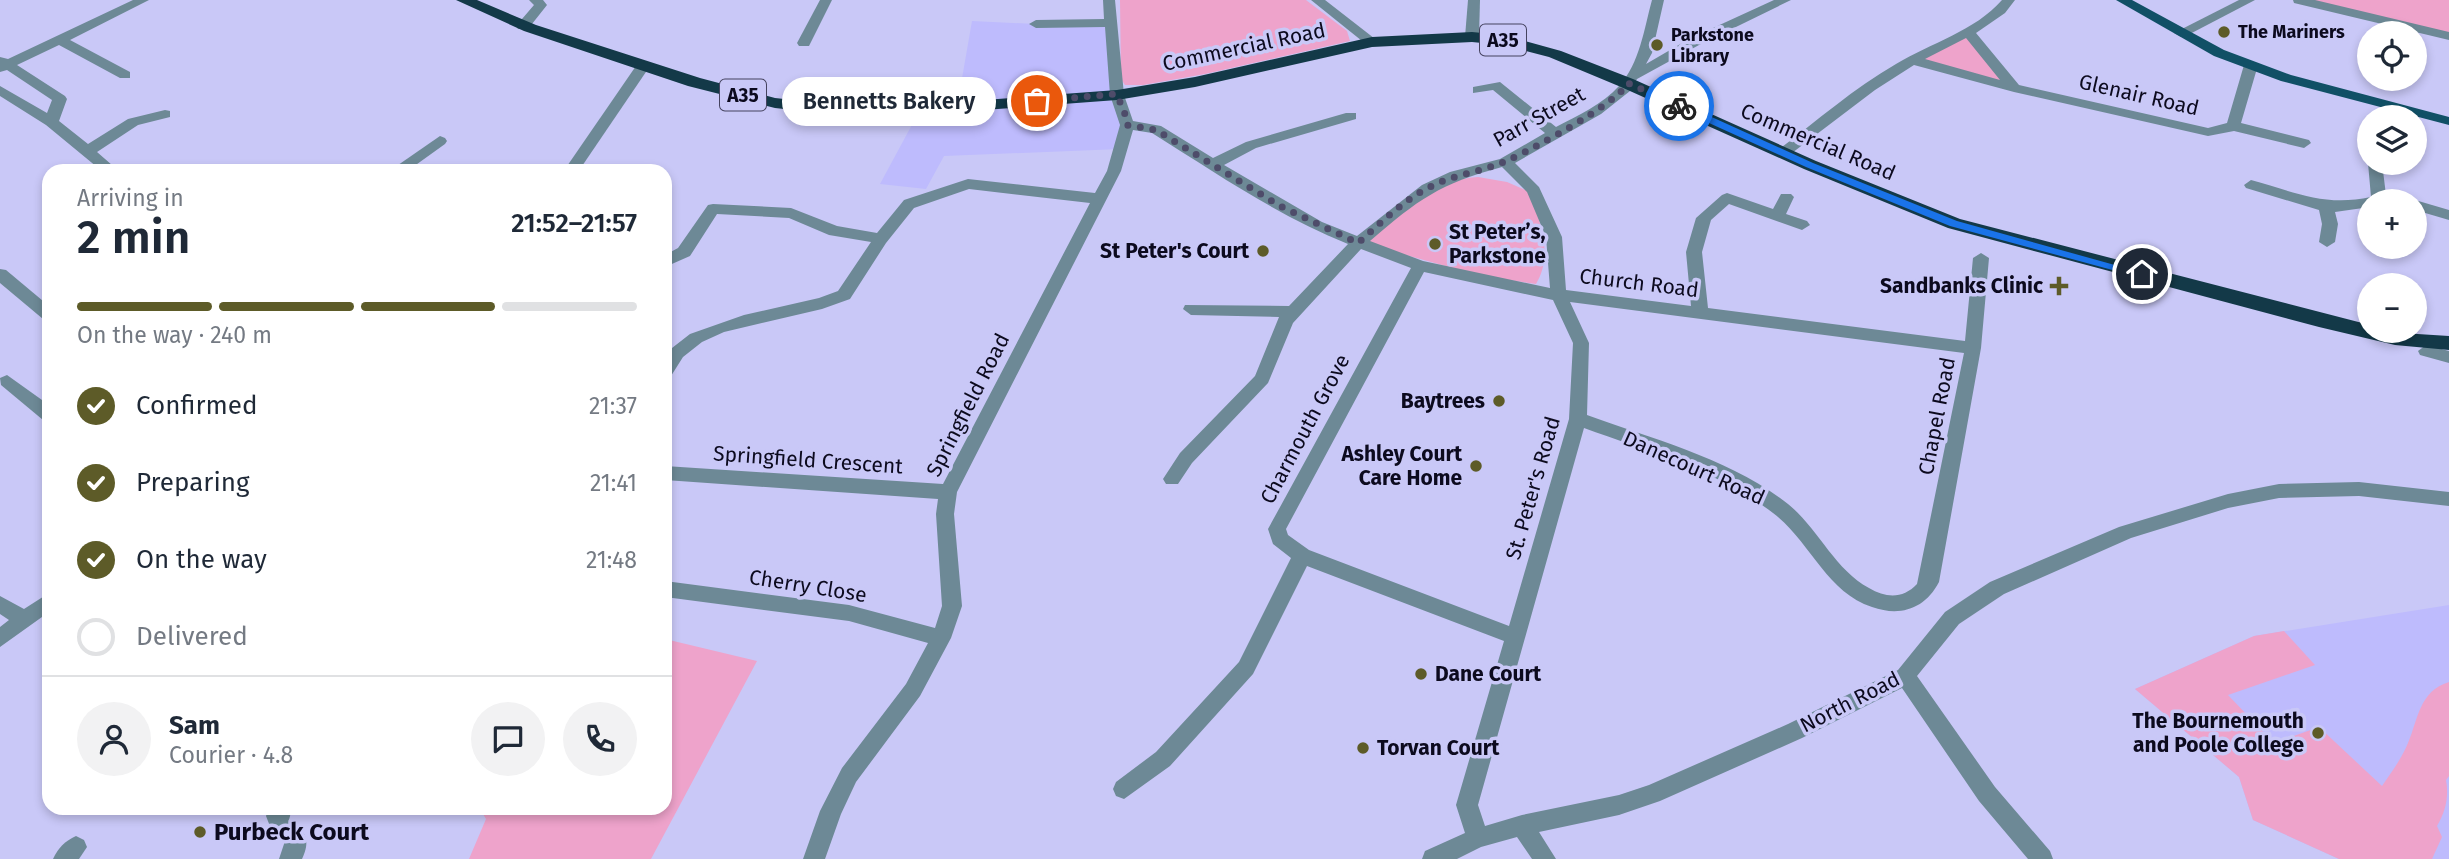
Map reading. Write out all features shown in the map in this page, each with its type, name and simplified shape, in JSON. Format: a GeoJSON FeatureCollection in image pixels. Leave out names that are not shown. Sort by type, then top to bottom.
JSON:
{"type":"FeatureCollection","features":[{"type":"Feature","properties":{"kind":"highway","name":"A35"},"geometry":{"type":"LineString","coordinates":[[464,0],[523,26],[643,66],[775,103],[826,110],[957,107],[1116,94]]}},
{"type":"Feature","properties":{"kind":"highway","name":"Commercial Road"},"geometry":{"type":"LineString","coordinates":[[1116,94],[1195,82],[1372,42],[1472,37],[1503,40],[1631,79],[1783,153],[1954,224],[2357,328]]}},
{"type":"Feature","properties":{"kind":"highway","name":"Commercial Road"},"geometry":{"type":"LineString","coordinates":[[2427,333],[2449,332]]}},
{"type":"Feature","properties":{"kind":"highway","name":"Commercial Road"},"geometry":{"type":"LineString","coordinates":[[2427,341],[2449,343]]}},
{"type":"Feature","properties":{"kind":"main road"},"geometry":{"type":"LineString","coordinates":[[2122,0],[2219,53],[2286,78],[2449,124]]}},
{"type":"Feature","properties":{"kind":"street"},"geometry":{"type":"LineString","coordinates":[[3,64],[61,40],[143,0]]}},
{"type":"Feature","properties":{"kind":"street"},"geometry":{"type":"LineString","coordinates":[[523,26],[541,5],[535,0]]}},
{"type":"Feature","properties":{"kind":"street"},"geometry":{"type":"LineString","coordinates":[[804,43],[826,0]]}},
{"type":"Feature","properties":{"kind":"street"},"geometry":{"type":"LineString","coordinates":[[1109,0],[1116,94],[1124,110],[1127,125]]}},
{"type":"Feature","properties":{"kind":"street"},"geometry":{"type":"LineString","coordinates":[[1317,0],[1372,42]]}},
{"type":"Feature","properties":{"kind":"street"},"geometry":{"type":"LineString","coordinates":[[1631,79],[1645,53],[1658,1],[1642,0]]}},
{"type":"Feature","properties":{"kind":"street"},"geometry":{"type":"LineString","coordinates":[[1631,79],[1705,37],[1785,0]]}},
{"type":"Feature","properties":{"kind":"street"},"geometry":{"type":"LineString","coordinates":[[1783,153],[1906,64],[2003,10],[2009,0]]}},
{"type":"Feature","properties":{"kind":"street"},"geometry":{"type":"LineString","coordinates":[[2181,33],[2249,0]]}},
{"type":"Feature","properties":{"kind":"street"},"geometry":{"type":"LineString","coordinates":[[2299,0],[2449,36]]}},
{"type":"Feature","properties":{"kind":"street"},"geometry":{"type":"LineString","coordinates":[[1472,37],[1474,3]]}},
{"type":"Feature","properties":{"kind":"street"},"geometry":{"type":"LineString","coordinates":[[1036,24],[1111,23]]}},
{"type":"Feature","properties":{"kind":"street"},"geometry":{"type":"LineString","coordinates":[[1967,31],[2014,88]]}},
{"type":"Feature","properties":{"kind":"street"},"geometry":{"type":"LineString","coordinates":[[61,40],[125,75]]}},
{"type":"Feature","properties":{"kind":"street"},"geometry":{"type":"LineString","coordinates":[[1645,53],[1664,60]]}},
{"type":"Feature","properties":{"kind":"street"},"geometry":{"type":"LineString","coordinates":[[3,64],[60,99],[51,122]]}},
{"type":"Feature","properties":{"kind":"street","name":"Glenair Road"},"geometry":{"type":"LineString","coordinates":[[1906,64],[2208,132],[2222,131],[2233,126]]}},
{"type":"Feature","properties":{"kind":"street"},"geometry":{"type":"LineString","coordinates":[[2251,65],[2233,126],[2304,143]]}},
{"type":"Feature","properties":{"kind":"street"},"geometry":{"type":"LineString","coordinates":[[576,164],[643,66]]}},
{"type":"Feature","properties":{"kind":"street"},"geometry":{"type":"LineString","coordinates":[[1497,68],[1490,80],[1555,134]]}},
{"type":"Feature","properties":{"kind":"street","name":"Parr Street"},"geometry":{"type":"LineString","coordinates":[[1172,479],[1186,458],[1262,379],[1286,320],[1358,243],[1401,206],[1427,188],[1455,175],[1505,162],[1596,111],[1625,88],[1631,79]]}},
{"type":"Feature","properties":{"kind":"street"},"geometry":{"type":"LineString","coordinates":[[1478,90],[1495,85]]}},
{"type":"Feature","properties":{"kind":"street"},"geometry":{"type":"LineString","coordinates":[[0,90],[51,122],[104,164]]}},
{"type":"Feature","properties":{"kind":"street"},"geometry":{"type":"LineString","coordinates":[[89,150],[133,122],[165,114]]}},
{"type":"Feature","properties":{"kind":"street"},"geometry":{"type":"LineString","coordinates":[[1213,164],[1251,145],[1351,116]]}},
{"type":"Feature","properties":{"kind":"street","name":"Church Road"},"geometry":{"type":"LineString","coordinates":[[1127,125],[1156,130],[1280,206],[1358,243],[1420,266],[1558,294],[1973,348]]}},
{"type":"Feature","properties":{"kind":"street","name":"Springfield Road"},"geometry":{"type":"LineString","coordinates":[[814,859],[831,810],[849,775],[913,690],[941,638],[952,606],[945,514],[948,492],[1114,171],[1127,125]]}},
{"type":"Feature","properties":{"kind":"street"},"geometry":{"type":"LineString","coordinates":[[407,164],[440,141]]}},
{"type":"Feature","properties":{"kind":"street","name":"St. Peter's Road"},"geometry":{"type":"LineString","coordinates":[[1478,838],[1467,805],[1513,636],[1578,419],[1581,343],[1558,294],[1554,237],[1534,190],[1505,162]]}},
{"type":"Feature","properties":{"kind":"street"},"geometry":{"type":"LineString","coordinates":[[672,360],[676,353],[700,335],[844,295],[881,239],[909,204],[968,184],[1100,199]]}},
{"type":"Feature","properties":{"kind":"street"},"geometry":{"type":"LineString","coordinates":[[2251,185],[2326,206],[2357,205]]}},
{"type":"Feature","properties":{"kind":"street"},"geometry":{"type":"LineString","coordinates":[[1777,217],[1786,197]]}},
{"type":"Feature","properties":{"kind":"street"},"geometry":{"type":"LineString","coordinates":[[1700,312],[1694,252],[1704,218],[1727,198],[1802,225]]}},
{"type":"Feature","properties":{"kind":"street"},"geometry":{"type":"LineString","coordinates":[[672,258],[684,252],[714,203],[791,213],[834,231],[881,239]]}},
{"type":"Feature","properties":{"kind":"street"},"geometry":{"type":"LineString","coordinates":[[2326,206],[2330,224],[2328,242]]}},
{"type":"Feature","properties":{"kind":"street"},"geometry":{"type":"LineString","coordinates":[[2427,209],[2449,215]]}},
{"type":"Feature","properties":{"kind":"street","name":"Chapel Road"},"geometry":{"type":"LineString","coordinates":[[1928,582],[1973,348],[1981,258]]}},
{"type":"Feature","properties":{"kind":"street","name":"Charmouth Grove"},"geometry":{"type":"LineString","coordinates":[[1420,266],[1278,529],[1280,539],[1302,556],[1513,636]]}},
{"type":"Feature","properties":{"kind":"street"},"geometry":{"type":"LineString","coordinates":[[0,274],[42,309]]}},
{"type":"Feature","properties":{"kind":"street"},"geometry":{"type":"LineString","coordinates":[[1191,309],[1293,312]]}},
{"type":"Feature","properties":{"kind":"street"},"geometry":{"type":"LineString","coordinates":[[2426,351],[2449,357]]}},
{"type":"Feature","properties":{"kind":"street"},"geometry":{"type":"LineString","coordinates":[[7,381],[42,409]]}},
{"type":"Feature","properties":{"kind":"street","name":"Danecourt Road"},"geometry":{"type":"LineString","coordinates":[[1578,419],[1711,471],[1780,507],[1800,525],[1848,585],[1863,595],[1886,602],[1908,602],[1920,597],[1928,582]]}},
{"type":"Feature","properties":{"kind":"street","name":"Springfield Crescent"},"geometry":{"type":"LineString","coordinates":[[672,473],[948,492]]}},
{"type":"Feature","properties":{"kind":"street","name":"North Road"},"geometry":{"type":"LineString","coordinates":[[1433,859],[1478,838],[1522,825],[1619,805],[1652,794],[1795,730],[1905,676],[1952,618],[1997,588],[2126,532],[2228,500],[2279,491],[2358,489],[2449,499]]}},
{"type":"Feature","properties":{"kind":"street"},"geometry":{"type":"LineString","coordinates":[[1124,789],[1163,759],[1246,668],[1302,556]]}},
{"type":"Feature","properties":{"kind":"street","name":"Cherry Close"},"geometry":{"type":"LineString","coordinates":[[672,590],[849,613],[941,638]]}},
{"type":"Feature","properties":{"kind":"street"},"geometry":{"type":"LineString","coordinates":[[0,604],[25,619]]}},
{"type":"Feature","properties":{"kind":"street"},"geometry":{"type":"LineString","coordinates":[[0,638],[42,606]]}},
{"type":"Feature","properties":{"kind":"street"},"geometry":{"type":"LineString","coordinates":[[1905,676],[1987,794],[2042,859]]}},
{"type":"Feature","properties":{"kind":"street"},"geometry":{"type":"LineString","coordinates":[[278,815],[281,827],[295,835],[293,852]]}},
{"type":"Feature","properties":{"kind":"street"},"geometry":{"type":"LineString","coordinates":[[1522,825],[1545,859]]}},
{"type":"Feature","properties":{"kind":"shaded area"},"geometry":{"type":"Polygon","coordinates":[[[1120,0],[1306,0],[1347,31],[1350,41],[1205,74],[1143,85],[1125,85],[1121,79],[1120,0]]]}},
{"type":"Feature","properties":{"kind":"shaded area"},"geometry":{"type":"Polygon","coordinates":[[[2299,0],[2449,0],[2449,36],[2427,31],[2427,21],[2386,21],[2299,0]]]}},
{"type":"Feature","properties":{"kind":"shaded area"},"geometry":{"type":"Polygon","coordinates":[[[972,21],[1111,23],[1124,110],[1120,149],[944,156],[926,189],[880,184],[921,108],[957,107],[972,21]]]}},
{"type":"Feature","properties":{"kind":"shaded area"},"geometry":{"type":"Polygon","coordinates":[[[1967,31],[2014,88],[1913,60],[1967,31]]]}},
{"type":"Feature","properties":{"kind":"shaded area"},"geometry":{"type":"Polygon","coordinates":[[[1478,177],[1507,182],[1528,191],[1541,225],[1545,249],[1541,273],[1536,284],[1482,276],[1373,246],[1368,242],[1432,191],[1462,179],[1478,177]]]}},
{"type":"Feature","properties":{"kind":"shaded area","name":"The Bournemouth and Poole College"},"geometry":{"type":"Polygon","coordinates":[[[2449,605],[2449,859],[2339,859],[2253,820],[2239,777],[2135,689],[2254,636],[2449,605]]]}},
{"type":"Feature","properties":{"kind":"shaded area"},"geometry":{"type":"Polygon","coordinates":[[[2284,631],[2315,665],[2228,695],[2274,743],[2319,727],[2382,786],[2406,749],[2425,699],[2439,686],[2449,682],[2449,776],[2446,780],[2446,803],[2437,826],[2442,837],[2432,859],[2339,859],[2253,820],[2239,777],[2135,689],[2254,636],[2284,631]]]}},
{"type":"Feature","properties":{"kind":"shaded area"},"geometry":{"type":"Polygon","coordinates":[[[672,641],[757,661],[651,859],[469,859],[486,819],[484,815],[672,815],[672,641]]]}},
{"type":"Feature","properties":{"kind":"way so far"},"geometry":{"type":"LineString","coordinates":[[1037,101],[1116,94],[1124,110],[1127,125],[1156,130],[1280,206],[1317,226],[1358,243],[1401,206],[1427,188],[1455,175],[1505,162],[1596,111],[1628,83],[1679,106]]}},
{"type":"Feature","properties":{"kind":"place","name":"The Mariners"},"geometry":{"type":"Point","coordinates":[2224,32]}},
{"type":"Feature","properties":{"kind":"place","name":"Parkstone Library"},"geometry":{"type":"Point","coordinates":[1657,45]}},
{"type":"Feature","properties":{"kind":"place","name":"Bennetts Bakery"},"geometry":{"type":"Point","coordinates":[1037,101]}},
{"type":"Feature","properties":{"kind":"place","name":"St Peter’s, Parkstone"},"geometry":{"type":"Point","coordinates":[1435,244]}},
{"type":"Feature","properties":{"kind":"place","name":"St Peter's Court"},"geometry":{"type":"Point","coordinates":[1263,251]}},
{"type":"Feature","properties":{"kind":"place","name":"Sandbanks Clinic"},"geometry":{"type":"Point","coordinates":[2059,286]}},
{"type":"Feature","properties":{"kind":"place","name":"Baytrees"},"geometry":{"type":"Point","coordinates":[1499,401]}},
{"type":"Feature","properties":{"kind":"place","name":"Ashley Court Care Home"},"geometry":{"type":"Point","coordinates":[1476,466]}},
{"type":"Feature","properties":{"kind":"place","name":"Dane Court"},"geometry":{"type":"Point","coordinates":[1421,674]}},
{"type":"Feature","properties":{"kind":"place","name":"The Bournemouth and Poole College"},"geometry":{"type":"Point","coordinates":[2318,733]}},
{"type":"Feature","properties":{"kind":"place","name":"Torvan Court"},"geometry":{"type":"Point","coordinates":[1363,748]}},
{"type":"Feature","properties":{"kind":"place","name":"Purbeck Court"},"geometry":{"type":"Point","coordinates":[200,832]}},
{"type":"Feature","properties":{"kind":"route"},"geometry":{"type":"LineString","coordinates":[[1679,106],[1810,165],[1954,224],[2142,274]]}}]}
